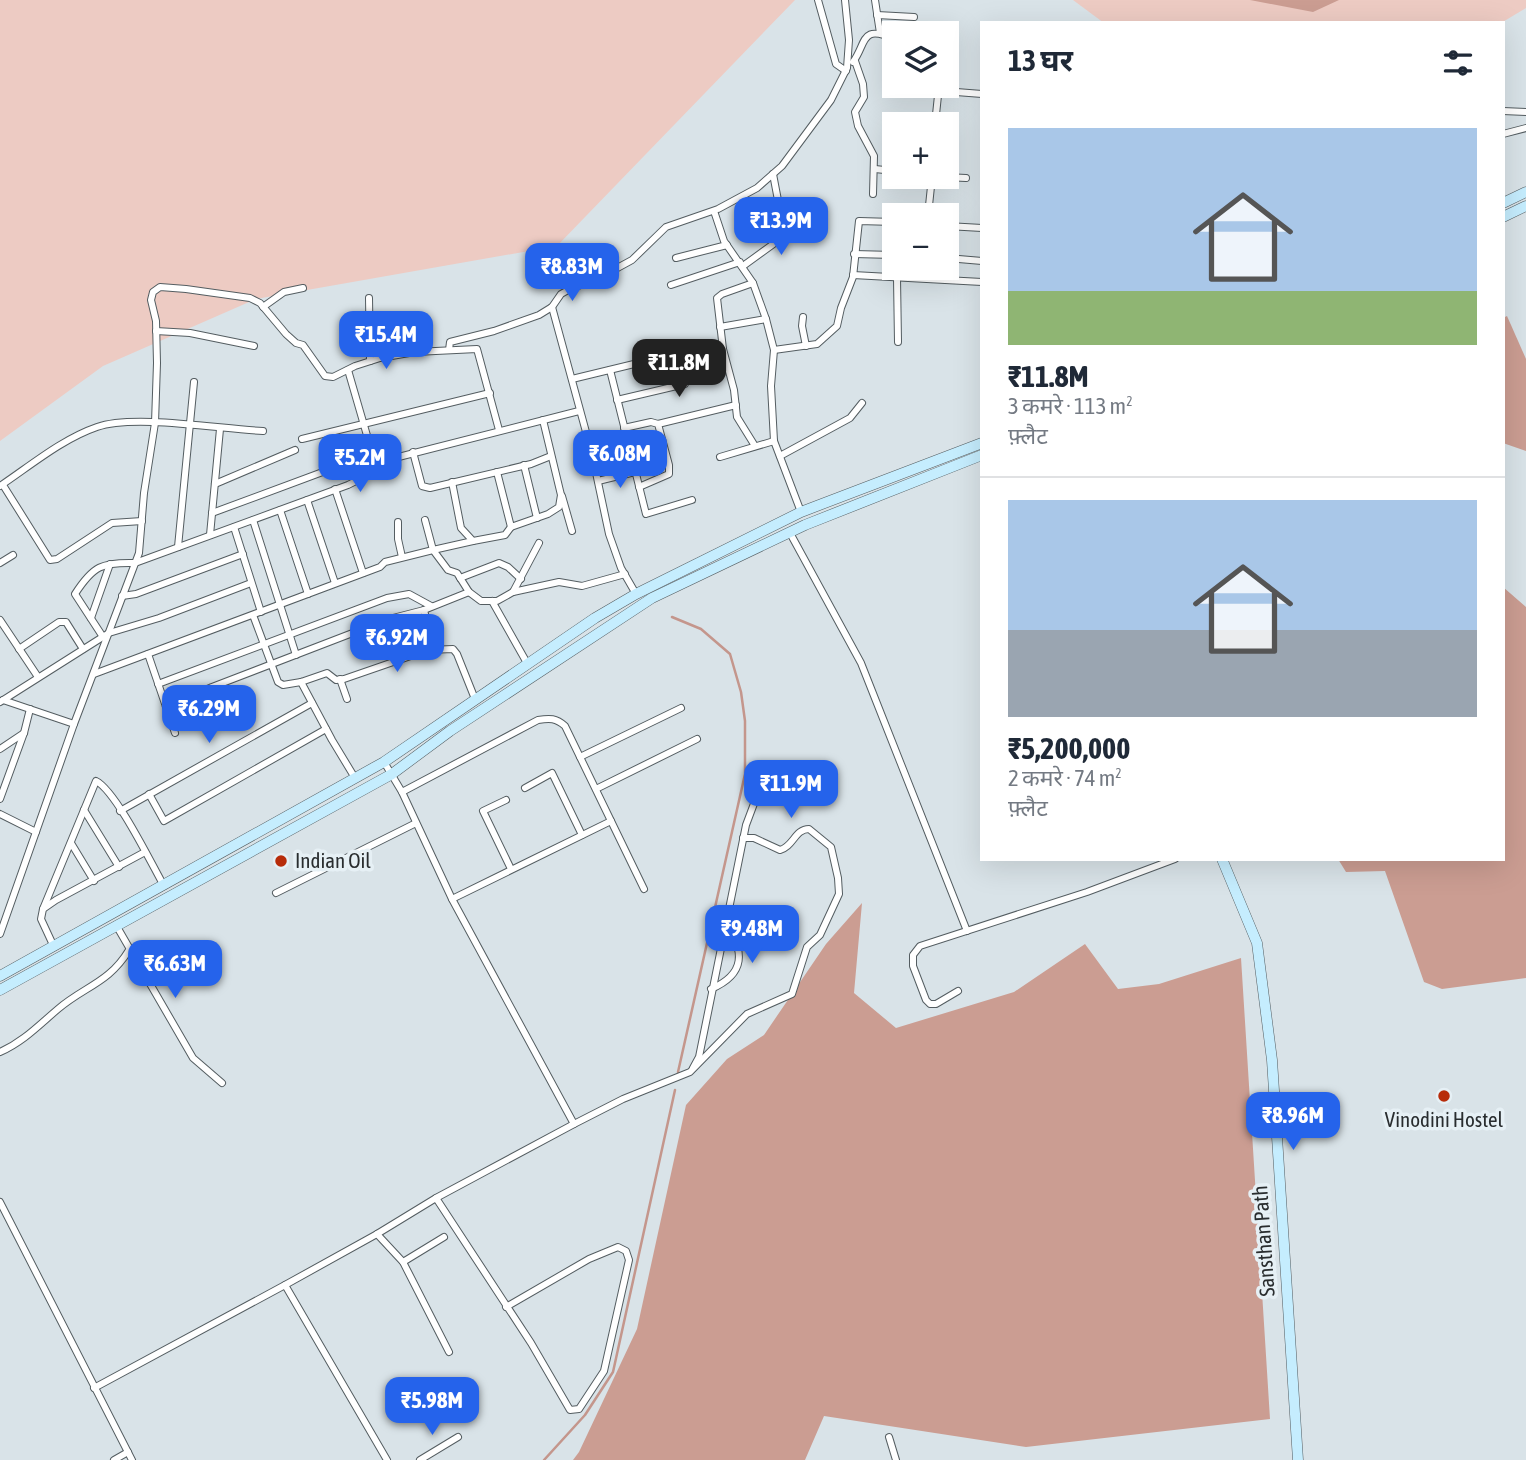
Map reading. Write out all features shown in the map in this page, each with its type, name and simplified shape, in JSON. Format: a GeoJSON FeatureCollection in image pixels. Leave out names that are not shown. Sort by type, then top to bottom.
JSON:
{"type":"FeatureCollection","features":[{"type":"Feature","properties":{"kind":"main road"},"geometry":{"type":"LineString","coordinates":[[1505,202],[1526,192]]}},
{"type":"Feature","properties":{"kind":"main road"},"geometry":{"type":"LineString","coordinates":[[1505,216],[1526,206]]}},
{"type":"Feature","properties":{"kind":"main road"},"geometry":{"type":"LineString","coordinates":[[0,976],[384,762],[527,663],[636,594],[802,512],[980,444]]}},
{"type":"Feature","properties":{"kind":"main road"},"geometry":{"type":"LineString","coordinates":[[0,990],[392,774],[460,724],[652,598],[790,533],[980,456]]}},
{"type":"Feature","properties":{"kind":"main road","name":"Sansthan Path"},"geometry":{"type":"LineString","coordinates":[[1223,861],[1257,943],[1265,996],[1272,1060],[1298,1460]]}},
{"type":"Feature","properties":{"kind":"street"},"geometry":{"type":"LineString","coordinates":[[818,0],[835,64],[850,65]]}},
{"type":"Feature","properties":{"kind":"street"},"geometry":{"type":"LineString","coordinates":[[845,0],[850,65],[863,84],[864,97],[855,113],[858,126],[874,156],[873,194]]}},
{"type":"Feature","properties":{"kind":"street"},"geometry":{"type":"LineString","coordinates":[[449,350],[450,342],[514,325],[540,315],[552,307],[561,294],[600,278],[632,260],[666,227],[714,211],[757,188],[782,166],[831,100],[860,43],[869,35],[880,33],[875,0]]}},
{"type":"Feature","properties":{"kind":"street"},"geometry":{"type":"LineString","coordinates":[[877,15],[914,17]]}},
{"type":"Feature","properties":{"kind":"street"},"geometry":{"type":"LineString","coordinates":[[959,91],[980,94]]}},
{"type":"Feature","properties":{"kind":"street"},"geometry":{"type":"LineString","coordinates":[[1505,111],[1526,112]]}},
{"type":"Feature","properties":{"kind":"street"},"geometry":{"type":"LineString","coordinates":[[1505,133],[1526,128]]}},
{"type":"Feature","properties":{"kind":"street"},"geometry":{"type":"LineString","coordinates":[[875,169],[882,170]]}},
{"type":"Feature","properties":{"kind":"street"},"geometry":{"type":"LineString","coordinates":[[772,174],[785,237]]}},
{"type":"Feature","properties":{"kind":"street"},"geometry":{"type":"LineString","coordinates":[[959,177],[966,177]]}},
{"type":"Feature","properties":{"kind":"street"},"geometry":{"type":"LineString","coordinates":[[714,211],[727,245],[753,283],[766,319],[774,350],[771,386],[774,441],[802,512]]}},
{"type":"Feature","properties":{"kind":"street"},"geometry":{"type":"LineString","coordinates":[[774,350],[817,344],[837,326],[853,275],[859,221],[882,222]]}},
{"type":"Feature","properties":{"kind":"street"},"geometry":{"type":"LineString","coordinates":[[671,285],[741,264],[801,224]]}},
{"type":"Feature","properties":{"kind":"street"},"geometry":{"type":"LineString","coordinates":[[959,227],[980,228]]}},
{"type":"Feature","properties":{"kind":"street"},"geometry":{"type":"LineString","coordinates":[[676,258],[727,245]]}},
{"type":"Feature","properties":{"kind":"street"},"geometry":{"type":"LineString","coordinates":[[854,254],[882,255]]}},
{"type":"Feature","properties":{"kind":"street"},"geometry":{"type":"LineString","coordinates":[[959,259],[980,261]]}},
{"type":"Feature","properties":{"kind":"street"},"geometry":{"type":"LineString","coordinates":[[853,275],[882,277]]}},
{"type":"Feature","properties":{"kind":"street"},"geometry":{"type":"LineString","coordinates":[[897,280],[898,342]]}},
{"type":"Feature","properties":{"kind":"street"},"geometry":{"type":"LineString","coordinates":[[940,280],[980,282]]}},
{"type":"Feature","properties":{"kind":"street"},"geometry":{"type":"LineString","coordinates":[[753,283],[717,298],[723,349],[737,417],[754,446]]}},
{"type":"Feature","properties":{"kind":"street"},"geometry":{"type":"LineString","coordinates":[[0,934],[106,635],[139,553],[155,423],[156,331],[151,300],[153,292],[160,288],[186,289],[250,298],[263,307],[296,343],[303,345],[325,376],[333,377],[370,361],[415,352],[477,349],[499,430]]}},
{"type":"Feature","properties":{"kind":"street"},"geometry":{"type":"LineString","coordinates":[[263,307],[284,292],[303,288]]}},
{"type":"Feature","properties":{"kind":"street"},"geometry":{"type":"LineString","coordinates":[[369,298],[370,361]]}},
{"type":"Feature","properties":{"kind":"street"},"geometry":{"type":"LineString","coordinates":[[552,307],[598,481],[609,534],[636,594]]}},
{"type":"Feature","properties":{"kind":"street"},"geometry":{"type":"LineString","coordinates":[[803,317],[806,345]]}},
{"type":"Feature","properties":{"kind":"street"},"geometry":{"type":"LineString","coordinates":[[720,327],[766,319]]}},
{"type":"Feature","properties":{"kind":"street"},"geometry":{"type":"LineString","coordinates":[[156,331],[190,333],[254,346]]}},
{"type":"Feature","properties":{"kind":"street"},"geometry":{"type":"LineString","coordinates":[[572,379],[667,356],[723,349]]}},
{"type":"Feature","properties":{"kind":"street"},"geometry":{"type":"LineString","coordinates":[[617,400],[685,384],[689,372],[688,354]]}},
{"type":"Feature","properties":{"kind":"street"},"geometry":{"type":"LineString","coordinates":[[348,370],[375,463]]}},
{"type":"Feature","properties":{"kind":"street"},"geometry":{"type":"LineString","coordinates":[[610,370],[646,514],[692,500]]}},
{"type":"Feature","properties":{"kind":"street"},"geometry":{"type":"LineString","coordinates":[[178,547],[194,382]]}},
{"type":"Feature","properties":{"kind":"street"},"geometry":{"type":"LineString","coordinates":[[302,439],[490,393]]}},
{"type":"Feature","properties":{"kind":"street"},"geometry":{"type":"LineString","coordinates":[[780,456],[850,418],[862,403]]}},
{"type":"Feature","properties":{"kind":"street"},"geometry":{"type":"LineString","coordinates":[[624,428],[651,422],[658,424],[736,405]]}},
{"type":"Feature","properties":{"kind":"street"},"geometry":{"type":"LineString","coordinates":[[106,635],[75,594],[88,575],[110,563],[135,563],[280,510],[358,480],[375,463],[579,411]]}},
{"type":"Feature","properties":{"kind":"street"},"geometry":{"type":"LineString","coordinates":[[543,420],[572,531]]}},
{"type":"Feature","properties":{"kind":"street"},"geometry":{"type":"LineString","coordinates":[[142,521],[112,523],[57,559],[50,560],[1,485],[71,439],[99,426],[155,423],[263,431]]}},
{"type":"Feature","properties":{"kind":"street"},"geometry":{"type":"LineString","coordinates":[[639,487],[669,474],[658,424]]}},
{"type":"Feature","properties":{"kind":"street"},"geometry":{"type":"LineString","coordinates":[[210,535],[220,429]]}},
{"type":"Feature","properties":{"kind":"street"},"geometry":{"type":"LineString","coordinates":[[720,457],[774,441]]}},
{"type":"Feature","properties":{"kind":"street"},"geometry":{"type":"LineString","coordinates":[[215,484],[295,450]]}},
{"type":"Feature","properties":{"kind":"street"},"geometry":{"type":"LineString","coordinates":[[413,452],[422,486],[430,488],[551,456]]}},
{"type":"Feature","properties":{"kind":"street"},"geometry":{"type":"LineString","coordinates":[[524,465],[537,518]]}},
{"type":"Feature","properties":{"kind":"street"},"geometry":{"type":"LineString","coordinates":[[212,513],[328,470]]}},
{"type":"Feature","properties":{"kind":"street"},"geometry":{"type":"LineString","coordinates":[[497,472],[511,527]]}},
{"type":"Feature","properties":{"kind":"street"},"geometry":{"type":"LineString","coordinates":[[598,481],[635,472]]}},
{"type":"Feature","properties":{"kind":"street"},"geometry":{"type":"LineString","coordinates":[[452,482],[461,528],[473,541]]}},
{"type":"Feature","properties":{"kind":"street"},"geometry":{"type":"LineString","coordinates":[[335,489],[363,573]]}},
{"type":"Feature","properties":{"kind":"street"},"geometry":{"type":"LineString","coordinates":[[94,674],[380,567],[385,562],[505,535],[511,527],[559,507],[561,495]]}},
{"type":"Feature","properties":{"kind":"street"},"geometry":{"type":"LineString","coordinates":[[306,500],[335,583]]}},
{"type":"Feature","properties":{"kind":"street"},"geometry":{"type":"LineString","coordinates":[[280,510],[308,594]]}},
{"type":"Feature","properties":{"kind":"street"},"geometry":{"type":"LineString","coordinates":[[253,520],[296,655]]}},
{"type":"Feature","properties":{"kind":"street"},"geometry":{"type":"LineString","coordinates":[[425,520],[433,550],[449,570],[457,573],[469,592],[481,601],[497,601],[513,592],[559,582],[582,586],[625,574]]}},
{"type":"Feature","properties":{"kind":"street"},"geometry":{"type":"LineString","coordinates":[[398,522],[402,557]]}},
{"type":"Feature","properties":{"kind":"street"},"geometry":{"type":"LineString","coordinates":[[234,527],[261,612]]}},
{"type":"Feature","properties":{"kind":"street"},"geometry":{"type":"LineString","coordinates":[[790,533],[861,663],[968,931]]}},
{"type":"Feature","properties":{"kind":"street"},"geometry":{"type":"LineString","coordinates":[[513,592],[539,544]]}},
{"type":"Feature","properties":{"kind":"street"},"geometry":{"type":"LineString","coordinates":[[122,596],[136,594],[243,554]]}},
{"type":"Feature","properties":{"kind":"street"},"geometry":{"type":"LineString","coordinates":[[0,564],[13,555]]}},
{"type":"Feature","properties":{"kind":"street"},"geometry":{"type":"LineString","coordinates":[[91,618],[110,563]]}},
{"type":"Feature","properties":{"kind":"street"},"geometry":{"type":"LineString","coordinates":[[460,578],[499,563],[522,579]]}},
{"type":"Feature","properties":{"kind":"street"},"geometry":{"type":"LineString","coordinates":[[2,701],[106,635],[251,583]]}},
{"type":"Feature","properties":{"kind":"street"},"geometry":{"type":"LineString","coordinates":[[166,707],[389,619],[469,592]]}},
{"type":"Feature","properties":{"kind":"street"},"geometry":{"type":"LineString","coordinates":[[158,684],[387,598],[409,594],[428,608],[428,650]]}},
{"type":"Feature","properties":{"kind":"street"},"geometry":{"type":"LineString","coordinates":[[492,601],[527,663]]}},
{"type":"Feature","properties":{"kind":"street"},"geometry":{"type":"LineString","coordinates":[[253,615],[278,682],[283,685],[327,673],[336,680],[428,650],[453,649],[475,699]]}},
{"type":"Feature","properties":{"kind":"street"},"geometry":{"type":"LineString","coordinates":[[389,619],[397,660]]}},
{"type":"Feature","properties":{"kind":"street"},"geometry":{"type":"LineString","coordinates":[[0,620],[38,677]]}},
{"type":"Feature","properties":{"kind":"street"},"geometry":{"type":"LineString","coordinates":[[19,649],[59,622],[66,622],[83,649]]}},
{"type":"Feature","properties":{"kind":"street"},"geometry":{"type":"LineString","coordinates":[[148,654],[175,733]]}},
{"type":"Feature","properties":{"kind":"street"},"geometry":{"type":"LineString","coordinates":[[340,679],[347,699]]}},
{"type":"Feature","properties":{"kind":"street"},"geometry":{"type":"LineString","coordinates":[[301,682],[355,778]]}},
{"type":"Feature","properties":{"kind":"street"},"geometry":{"type":"LineString","coordinates":[[2,701],[74,724]]}},
{"type":"Feature","properties":{"kind":"street"},"geometry":{"type":"LineString","coordinates":[[120,811],[312,703]]}},
{"type":"Feature","properties":{"kind":"street"},"geometry":{"type":"LineString","coordinates":[[580,757],[681,708]]}},
{"type":"Feature","properties":{"kind":"street"},"geometry":{"type":"LineString","coordinates":[[0,799],[30,709]]}},
{"type":"Feature","properties":{"kind":"street"},"geometry":{"type":"LineString","coordinates":[[401,792],[538,720],[557,719],[565,726],[644,889]]}},
{"type":"Feature","properties":{"kind":"street"},"geometry":{"type":"LineString","coordinates":[[149,794],[164,821],[326,729]]}},
{"type":"Feature","properties":{"kind":"street"},"geometry":{"type":"LineString","coordinates":[[0,749],[24,733]]}},
{"type":"Feature","properties":{"kind":"street"},"geometry":{"type":"LineString","coordinates":[[596,789],[697,739]]}},
{"type":"Feature","properties":{"kind":"street"},"geometry":{"type":"LineString","coordinates":[[384,762],[452,899],[574,1124]]}},
{"type":"Feature","properties":{"kind":"street"},"geometry":{"type":"LineString","coordinates":[[690,1072],[699,1057],[743,838],[755,801],[780,772]]}},
{"type":"Feature","properties":{"kind":"street"},"geometry":{"type":"LineString","coordinates":[[526,788],[552,773],[582,835]]}},
{"type":"Feature","properties":{"kind":"street"},"geometry":{"type":"LineString","coordinates":[[54,947],[41,919],[43,909],[96,781],[103,786],[120,811],[164,886]]}},
{"type":"Feature","properties":{"kind":"street"},"geometry":{"type":"LineString","coordinates":[[506,800],[483,811],[511,869]]}},
{"type":"Feature","properties":{"kind":"street"},"geometry":{"type":"LineString","coordinates":[[84,810],[119,867]]}},
{"type":"Feature","properties":{"kind":"street"},"geometry":{"type":"LineString","coordinates":[[0,814],[36,832]]}},
{"type":"Feature","properties":{"kind":"street"},"geometry":{"type":"LineString","coordinates":[[452,899],[611,821]]}},
{"type":"Feature","properties":{"kind":"street"},"geometry":{"type":"LineString","coordinates":[[276,893],[416,823]]}},
{"type":"Feature","properties":{"kind":"street"},"geometry":{"type":"LineString","coordinates":[[94,1388],[574,1124],[623,1099],[690,1072],[747,1014],[792,994],[807,947],[820,935],[839,894],[831,846],[813,831],[804,828],[787,848],[780,850],[754,838],[743,838]]}},
{"type":"Feature","properties":{"kind":"street"},"geometry":{"type":"LineString","coordinates":[[71,843],[94,881]]}},
{"type":"Feature","properties":{"kind":"street"},"geometry":{"type":"LineString","coordinates":[[43,909],[145,852]]}},
{"type":"Feature","properties":{"kind":"street"},"geometry":{"type":"LineString","coordinates":[[958,990],[936,1004],[930,1004],[926,1000],[913,965],[913,955],[920,946],[1087,892],[1170,861]]}},
{"type":"Feature","properties":{"kind":"street"},"geometry":{"type":"LineString","coordinates":[[711,989],[725,983],[738,969],[736,943],[725,922]]}},
{"type":"Feature","properties":{"kind":"street"},"geometry":{"type":"LineString","coordinates":[[116,925],[192,1058],[222,1083]]}},
{"type":"Feature","properties":{"kind":"street"},"geometry":{"type":"LineString","coordinates":[[0,1052],[23,1040],[60,1008],[112,973],[129,950]]}},
{"type":"Feature","properties":{"kind":"street"},"geometry":{"type":"LineString","coordinates":[[436,1198],[506,1307],[531,1343],[570,1410],[579,1409],[604,1371],[629,1260],[626,1251],[618,1247],[589,1259],[506,1307]]}},
{"type":"Feature","properties":{"kind":"street"},"geometry":{"type":"LineString","coordinates":[[0,1202],[132,1460]]}},
{"type":"Feature","properties":{"kind":"street"},"geometry":{"type":"LineString","coordinates":[[377,1234],[403,1262],[449,1352]]}},
{"type":"Feature","properties":{"kind":"street"},"geometry":{"type":"LineString","coordinates":[[403,1262],[444,1237]]}},
{"type":"Feature","properties":{"kind":"street"},"geometry":{"type":"LineString","coordinates":[[285,1285],[387,1460]]}},
{"type":"Feature","properties":{"kind":"street"},"geometry":{"type":"LineString","coordinates":[[420,1460],[458,1437]]}},
{"type":"Feature","properties":{"kind":"street"},"geometry":{"type":"LineString","coordinates":[[889,1437],[896,1460]]}},
{"type":"Feature","properties":{"kind":"street"},"geometry":{"type":"LineString","coordinates":[[114,1460],[128,1451]]}},
{"type":"Feature","properties":{"kind":"shaded area"},"geometry":{"type":"Polygon","coordinates":[[[0,0],[795,0],[557,246],[256,299],[103,366],[0,441],[0,0]]]}},
{"type":"Feature","properties":{"kind":"shaded area"},"geometry":{"type":"Polygon","coordinates":[[[1073,0],[1526,0],[1526,8],[1504,21],[1101,21],[1073,0]]]}},
{"type":"Feature","properties":{"kind":"shaded area"},"geometry":{"type":"Polygon","coordinates":[[[1250,0],[1339,0],[1313,12],[1250,0]]]}},
{"type":"Feature","properties":{"kind":"shaded area"},"geometry":{"type":"Polygon","coordinates":[[[1507,316],[1526,359],[1526,451],[1505,444],[1507,316]]]}},
{"type":"Feature","properties":{"kind":"shaded area"},"geometry":{"type":"Polygon","coordinates":[[[1505,589],[1526,607],[1526,978],[1442,989],[1424,982],[1385,871],[1346,872],[1339,861],[1505,861],[1505,589]]]}},
{"type":"Feature","properties":{"kind":"shaded area"},"geometry":{"type":"Polygon","coordinates":[[[862,903],[854,993],[896,1028],[1014,992],[1085,944],[1118,989],[1159,984],[1241,958],[1270,1419],[1026,1447],[824,1416],[805,1460],[573,1460],[637,1329],[686,1105],[727,1059],[764,1035],[826,944],[862,903]]]}},
{"type":"Feature","properties":{"kind":"waterway"},"geometry":{"type":"LineString","coordinates":[[672,617],[701,629],[730,654],[741,692],[745,721],[745,774],[678,1072]]}},
{"type":"Feature","properties":{"kind":"waterway"},"geometry":{"type":"LineString","coordinates":[[544,1460],[585,1415],[613,1372],[675,1090]]}},
{"type":"Feature","properties":{"kind":"place","name":"Indian Oil"},"geometry":{"type":"Point","coordinates":[281,861]}},
{"type":"Feature","properties":{"kind":"place","name":"Vinodini Hostel"},"geometry":{"type":"Point","coordinates":[1444,1096]}}]}
